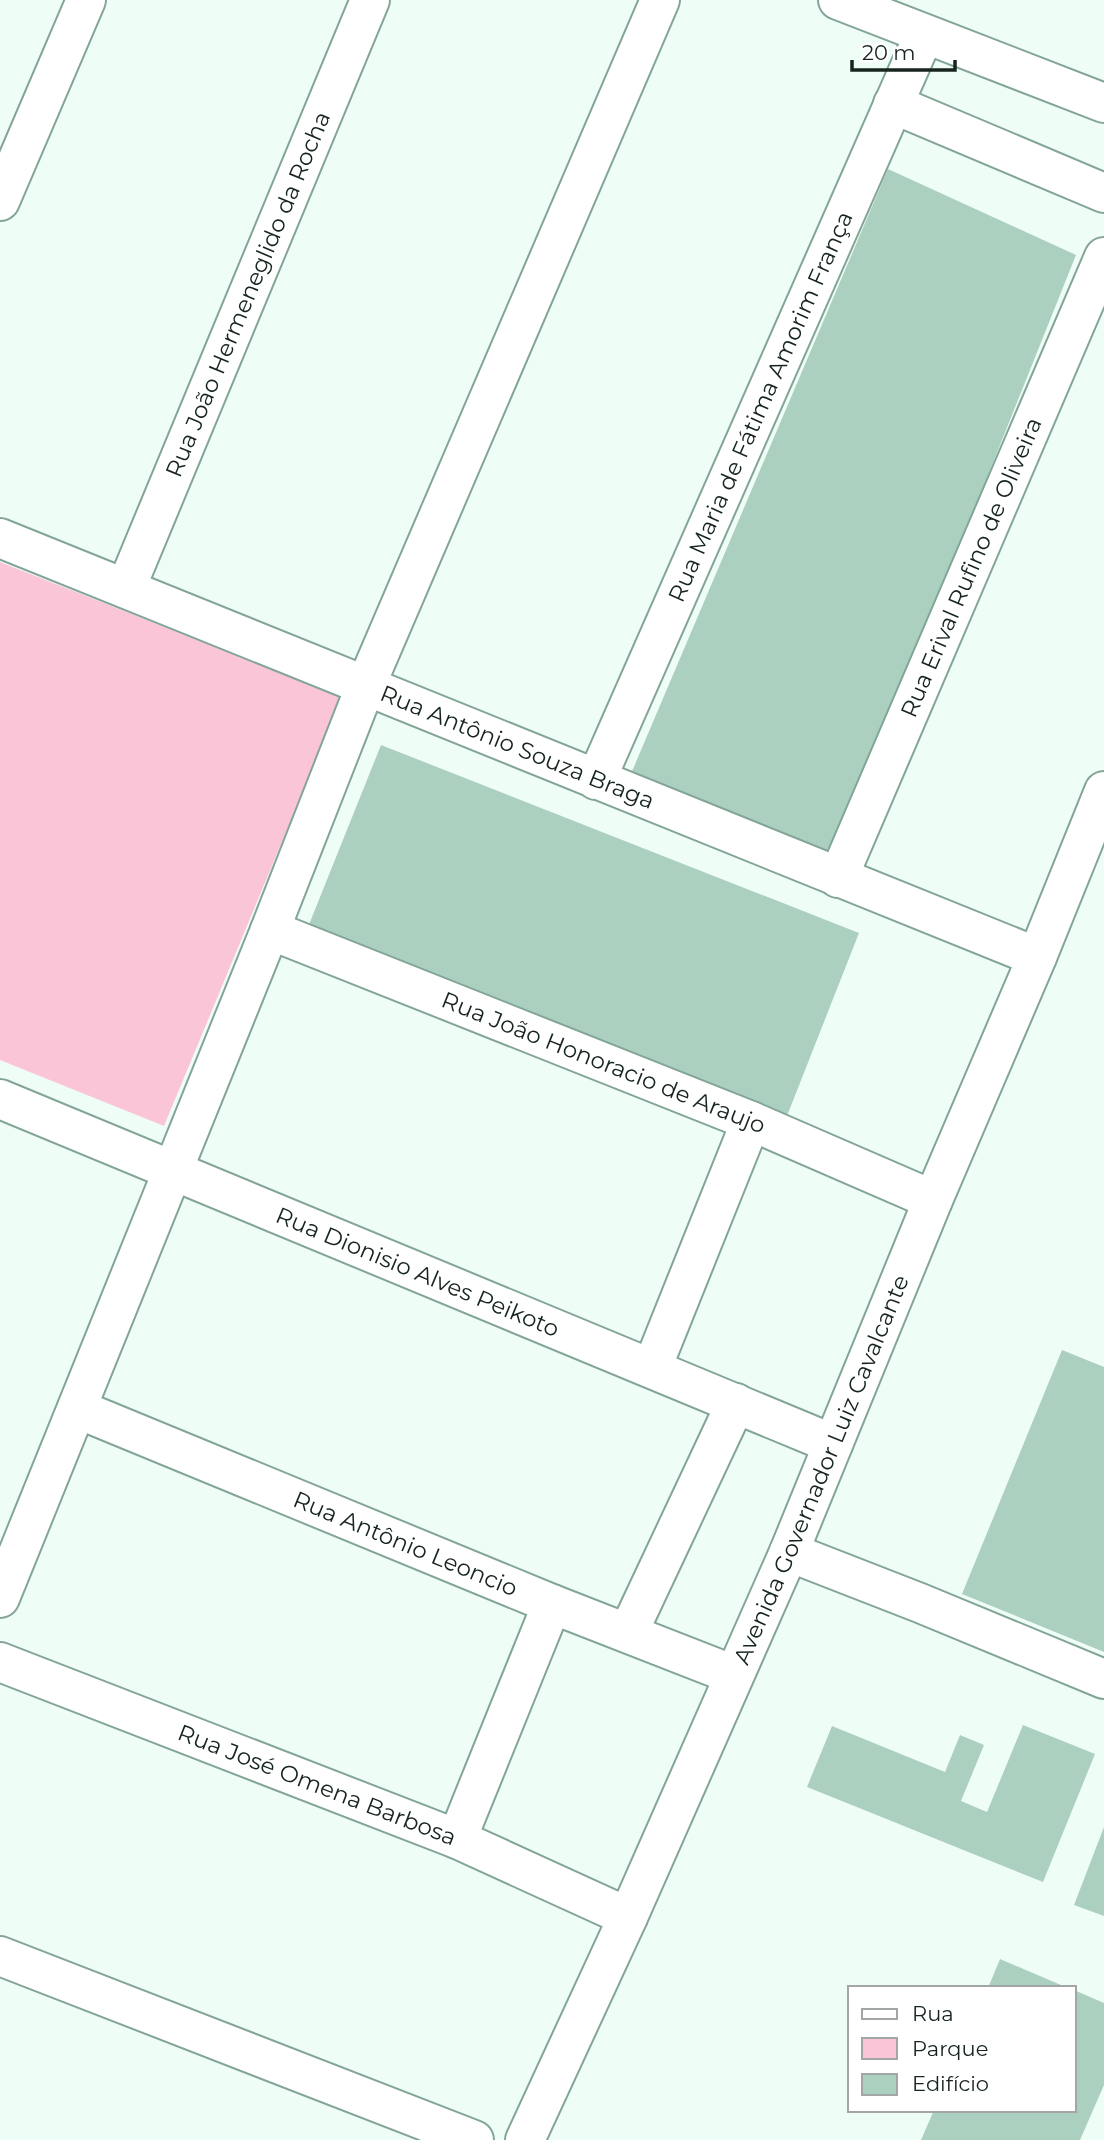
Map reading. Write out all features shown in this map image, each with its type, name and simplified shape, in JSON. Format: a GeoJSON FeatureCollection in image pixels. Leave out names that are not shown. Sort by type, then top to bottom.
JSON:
{"type":"FeatureCollection","features":[{"type":"Feature","properties":{"kind":"street","name":"Rua João Hermeneglido da Rocha"},"geometry":{"type":"LineString","coordinates":[[126,588],[370,0]]}},
{"type":"Feature","properties":{"kind":"street"},"geometry":{"type":"LineString","coordinates":[[838,0],[1104,103]]}},
{"type":"Feature","properties":{"kind":"street"},"geometry":{"type":"LineString","coordinates":[[0,201],[73,4]]}},
{"type":"Feature","properties":{"kind":"street"},"geometry":{"type":"LineString","coordinates":[[0,1598],[366,685],[648,4]]}},
{"type":"Feature","properties":{"kind":"street","name":"Rua Maria de Fátima Amorim França"},"geometry":{"type":"LineString","coordinates":[[596,780],[924,35]]}},
{"type":"Feature","properties":{"kind":"street"},"geometry":{"type":"LineString","coordinates":[[893,104],[1104,193]]}},
{"type":"Feature","properties":{"kind":"street","name":"Rua Erival Rufino de Oliveira"},"geometry":{"type":"LineString","coordinates":[[838,878],[1104,257]]}},
{"type":"Feature","properties":{"kind":"street","name":"Rua Antônio Souza Braga"},"geometry":{"type":"LineString","coordinates":[[0,538],[1037,957]]}},
{"type":"Feature","properties":{"kind":"street","name":"Avenida Governador Luiz Cavalcante"},"geometry":{"type":"LineString","coordinates":[[525,2140],[628,1917],[789,1552],[1104,791]]}},
{"type":"Feature","properties":{"kind":"street","name":"Rua João Honoracio de Araujo"},"geometry":{"type":"LineString","coordinates":[[270,930],[751,1121],[933,1200]]}},
{"type":"Feature","properties":{"kind":"street","name":"Rua Dionisio Alves Peikoto"},"geometry":{"type":"LineString","coordinates":[[0,1099],[833,1444]]}},
{"type":"Feature","properties":{"kind":"street"},"geometry":{"type":"LineString","coordinates":[[652,1368],[751,1121]]}},
{"type":"Feature","properties":{"kind":"street"},"geometry":{"type":"LineString","coordinates":[[628,1633],[736,1403]]}},
{"type":"Feature","properties":{"kind":"street","name":"Rua Antônio Leoncio"},"geometry":{"type":"LineString","coordinates":[[78,1409],[552,1604],[734,1675]]}},
{"type":"Feature","properties":{"kind":"street"},"geometry":{"type":"LineString","coordinates":[[789,1552],[1104,1679]]}},
{"type":"Feature","properties":{"kind":"street"},"geometry":{"type":"LineString","coordinates":[[457,1839],[552,1604]]}},
{"type":"Feature","properties":{"kind":"street","name":"Rua José Omena Barbosa"},"geometry":{"type":"LineString","coordinates":[[0,1662],[457,1839],[628,1917]]}},
{"type":"Feature","properties":{"kind":"street"},"geometry":{"type":"LineString","coordinates":[[0,1956],[474,2140]]}},
{"type":"Feature","properties":{"kind":"green space"},"geometry":{"type":"Polygon","coordinates":[[[0,562],[342,697],[164,1126],[0,1060],[0,562]]]}},
{"type":"Feature","properties":{"kind":"building"},"geometry":{"type":"Polygon","coordinates":[[[888,169],[1076,255],[832,865],[630,776],[888,169]]]}},
{"type":"Feature","properties":{"kind":"building"},"geometry":{"type":"Polygon","coordinates":[[[381,745],[859,933],[785,1121],[306,932],[381,745]]]}},
{"type":"Feature","properties":{"kind":"building"},"geometry":{"type":"Polygon","coordinates":[[[1062,1350],[1104,1367],[1104,1652],[962,1594],[1062,1350]]]}},
{"type":"Feature","properties":{"kind":"building"},"geometry":{"type":"Polygon","coordinates":[[[1023,1725],[1095,1754],[1043,1882],[807,1787],[832,1726],[945,1772],[960,1735],[984,1745],[961,1801],[987,1812],[1023,1725]]]}},
{"type":"Feature","properties":{"kind":"building"},"geometry":{"type":"Polygon","coordinates":[[[1104,1827],[1104,1916],[1074,1905],[1104,1827]]]}},
{"type":"Feature","properties":{"kind":"building"},"geometry":{"type":"Polygon","coordinates":[[[1000,1959],[1063,1986],[989,1986],[1000,1959]]]}},
{"type":"Feature","properties":{"kind":"building"},"geometry":{"type":"Polygon","coordinates":[[[1076,1991],[1104,2003],[1104,2085],[1080,2140],[921,2140],[933,2112],[1076,2112],[1076,1991]]]}}]}
